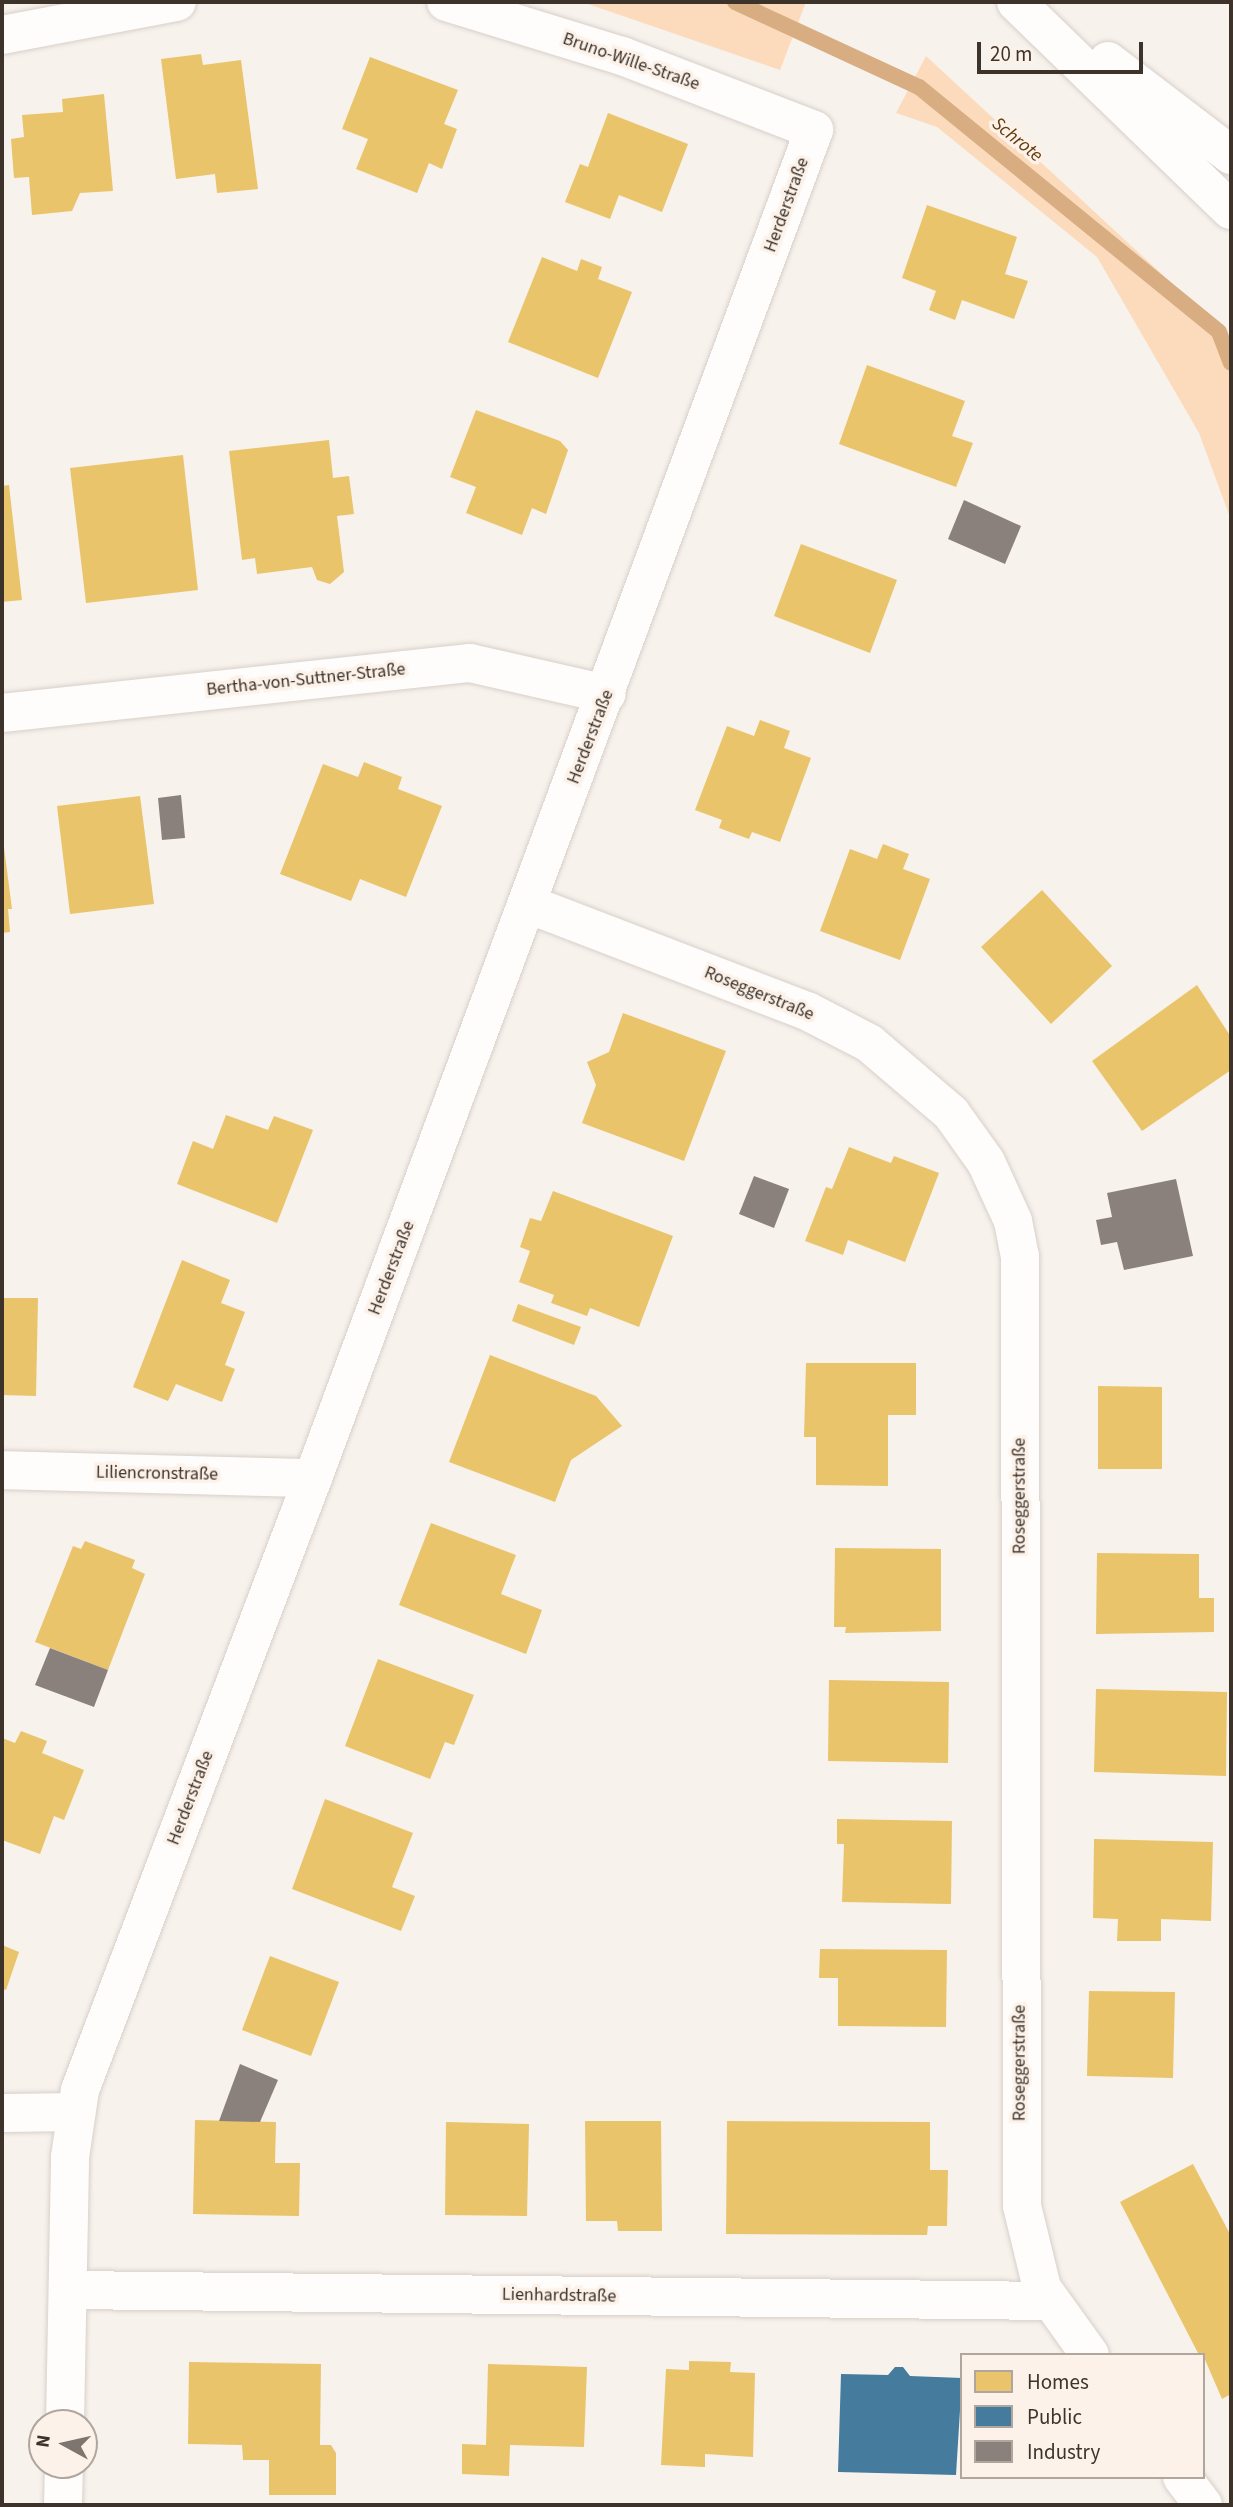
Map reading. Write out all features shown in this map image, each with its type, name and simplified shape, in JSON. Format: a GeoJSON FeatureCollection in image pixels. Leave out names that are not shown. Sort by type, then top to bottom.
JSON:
{"type":"FeatureCollection","features":[{"type":"Feature","properties":{"kind":"main road"},"geometry":{"type":"LineString","coordinates":[[2,35],[177,2]]}},
{"type":"Feature","properties":{"kind":"main road","name":"Bruno-Wille-Straße"},"geometry":{"type":"LineString","coordinates":[[446,2],[622,56],[814,130]]}},
{"type":"Feature","properties":{"kind":"main road"},"geometry":{"type":"LineString","coordinates":[[1016,2],[1231,210]]}},
{"type":"Feature","properties":{"kind":"main road"},"geometry":{"type":"LineString","coordinates":[[1031,2],[1231,155]]}},
{"type":"Feature","properties":{"kind":"main road","name":"Herderstraße"},"geometry":{"type":"LineString","coordinates":[[65,2409],[70,2157],[75,2112],[88,2067],[313,1478],[607,694],[814,130]]}},
{"type":"Feature","properties":{"kind":"main road","name":"Bertha-von-Suttner-Straße"},"geometry":{"type":"LineString","coordinates":[[2,713],[470,663],[607,694]]}},
{"type":"Feature","properties":{"kind":"main road","name":"Roseggerstraße"},"geometry":{"type":"LineString","coordinates":[[528,904],[807,1011],[869,1043],[951,1113],[986,1162],[1013,1221],[1020,1256],[1020,2173],[1027,2240],[1049,2301],[1088,2353]]}},
{"type":"Feature","properties":{"kind":"main road","name":"Liliencronstraße"},"geometry":{"type":"LineString","coordinates":[[2,1471],[313,1478]]}},
{"type":"Feature","properties":{"kind":"main road"},"geometry":{"type":"LineString","coordinates":[[2,2113],[75,2112]]}},
{"type":"Feature","properties":{"kind":"main road","name":"Lienhardstraße"},"geometry":{"type":"LineString","coordinates":[[68,2290],[1049,2301]]}},
{"type":"Feature","properties":{"kind":"main road"},"geometry":{"type":"LineString","coordinates":[[63,2505],[64,2479]]}},
{"type":"Feature","properties":{"kind":"main road"},"geometry":{"type":"LineString","coordinates":[[1184,2479],[1203,2505]]}},
{"type":"Feature","properties":{"kind":"shaded area"},"geometry":{"type":"Polygon","coordinates":[[[582,2],[806,2],[780,70],[582,2]]]}},
{"type":"Feature","properties":{"kind":"shaded area"},"geometry":{"type":"Polygon","coordinates":[[[926,56],[1231,338],[1231,520],[1199,433],[1097,257],[937,127],[896,113],[926,56]]]}},
{"type":"Feature","properties":{"kind":"building: Homes"},"geometry":{"type":"Polygon","coordinates":[[[201,54],[203,65],[241,60],[258,189],[217,193],[215,174],[176,179],[161,59],[201,54]]]}},
{"type":"Feature","properties":{"kind":"building: Homes"},"geometry":{"type":"Polygon","coordinates":[[[370,57],[458,90],[444,124],[457,129],[442,169],[429,163],[417,193],[356,169],[368,139],[342,129],[370,57]]]}},
{"type":"Feature","properties":{"kind":"building: Homes"},"geometry":{"type":"Polygon","coordinates":[[[104,94],[113,191],[80,193],[72,211],[32,215],[29,177],[14,178],[11,139],[24,137],[22,115],[63,112],[62,99],[104,94]]]}},
{"type":"Feature","properties":{"kind":"building: Homes"},"geometry":{"type":"Polygon","coordinates":[[[608,113],[688,144],[662,212],[619,195],[610,219],[565,202],[580,164],[588,167],[608,113]]]}},
{"type":"Feature","properties":{"kind":"building: Homes"},"geometry":{"type":"Polygon","coordinates":[[[927,205],[1017,237],[1005,274],[1028,281],[1014,319],[962,300],[955,320],[929,310],[936,291],[902,278],[927,205]]]}},
{"type":"Feature","properties":{"kind":"building: Homes"},"geometry":{"type":"Polygon","coordinates":[[[542,257],[577,271],[581,259],[602,267],[598,279],[632,292],[598,378],[508,342],[542,257]]]}},
{"type":"Feature","properties":{"kind":"building: Homes"},"geometry":{"type":"Polygon","coordinates":[[[867,365],[965,401],[952,436],[973,443],[956,487],[839,444],[867,365]]]}},
{"type":"Feature","properties":{"kind":"building: Homes"},"geometry":{"type":"Polygon","coordinates":[[[476,410],[560,441],[568,450],[546,514],[532,508],[522,535],[466,513],[476,487],[450,477],[476,410]]]}},
{"type":"Feature","properties":{"kind":"building: Homes"},"geometry":{"type":"Polygon","coordinates":[[[329,440],[333,478],[349,476],[354,514],[337,516],[344,572],[330,584],[317,580],[312,567],[257,574],[255,558],[242,560],[229,451],[329,440]]]}},
{"type":"Feature","properties":{"kind":"building: Homes"},"geometry":{"type":"Polygon","coordinates":[[[183,455],[198,590],[86,603],[70,468],[183,455]]]}},
{"type":"Feature","properties":{"kind":"building: Homes"},"geometry":{"type":"Polygon","coordinates":[[[9,485],[22,600],[2,602],[2,486],[9,485]]]}},
{"type":"Feature","properties":{"kind":"building: Homes"},"geometry":{"type":"Polygon","coordinates":[[[801,544],[897,580],[870,653],[774,616],[801,544]]]}},
{"type":"Feature","properties":{"kind":"building: Homes"},"geometry":{"type":"Polygon","coordinates":[[[760,720],[790,731],[784,748],[811,758],[780,842],[752,832],[749,839],[719,828],[722,820],[695,810],[727,726],[754,736],[760,720]]]}},
{"type":"Feature","properties":{"kind":"building: Homes"},"geometry":{"type":"Polygon","coordinates":[[[364,762],[402,777],[398,789],[442,806],[406,897],[360,879],[351,901],[280,874],[323,764],[358,777],[364,762]]]}},
{"type":"Feature","properties":{"kind":"building: Homes"},"geometry":{"type":"Polygon","coordinates":[[[140,796],[154,904],[70,914],[57,806],[140,796]]]}},
{"type":"Feature","properties":{"kind":"building: Homes"},"geometry":{"type":"Polygon","coordinates":[[[2,832],[12,909],[8,909],[10,932],[2,933],[2,832]]]}},
{"type":"Feature","properties":{"kind":"building: Homes"},"geometry":{"type":"Polygon","coordinates":[[[883,844],[909,854],[903,869],[930,879],[900,960],[820,931],[850,849],[877,859],[883,844]]]}},
{"type":"Feature","properties":{"kind":"building: Homes"},"geometry":{"type":"Polygon","coordinates":[[[1042,890],[1112,966],[1051,1024],[981,947],[1042,890]]]}},
{"type":"Feature","properties":{"kind":"building: Homes"},"geometry":{"type":"Polygon","coordinates":[[[1197,985],[1231,1037],[1231,1070],[1142,1131],[1092,1061],[1197,985]]]}},
{"type":"Feature","properties":{"kind":"building: Homes"},"geometry":{"type":"Polygon","coordinates":[[[623,1013],[726,1051],[684,1161],[582,1123],[596,1085],[587,1062],[609,1052],[623,1013]]]}},
{"type":"Feature","properties":{"kind":"building: Homes"},"geometry":{"type":"Polygon","coordinates":[[[226,1115],[268,1130],[274,1116],[313,1130],[277,1223],[177,1184],[193,1141],[213,1149],[226,1115]]]}},
{"type":"Feature","properties":{"kind":"building: Homes"},"geometry":{"type":"Polygon","coordinates":[[[849,1147],[891,1163],[894,1156],[939,1173],[905,1262],[848,1240],[843,1255],[805,1241],[826,1187],[832,1189],[849,1147]]]}},
{"type":"Feature","properties":{"kind":"building: Homes"},"geometry":{"type":"Polygon","coordinates":[[[553,1191],[673,1236],[639,1327],[590,1308],[587,1316],[551,1303],[554,1295],[519,1282],[530,1251],[520,1247],[530,1218],[541,1221],[553,1191]]]}},
{"type":"Feature","properties":{"kind":"building: Homes"},"geometry":{"type":"Polygon","coordinates":[[[182,1260],[230,1280],[221,1303],[245,1312],[225,1365],[235,1369],[222,1402],[176,1384],[168,1401],[133,1387],[182,1260]]]}},
{"type":"Feature","properties":{"kind":"building: Homes"},"geometry":{"type":"Polygon","coordinates":[[[2,1298],[38,1298],[36,1396],[2,1395],[2,1298]]]}},
{"type":"Feature","properties":{"kind":"building: Homes"},"geometry":{"type":"Polygon","coordinates":[[[518,1304],[581,1327],[574,1345],[512,1321],[518,1304]]]}},
{"type":"Feature","properties":{"kind":"building: Homes"},"geometry":{"type":"Polygon","coordinates":[[[490,1355],[596,1396],[622,1426],[571,1460],[555,1502],[449,1462],[490,1355]]]}},
{"type":"Feature","properties":{"kind":"building: Homes"},"geometry":{"type":"Polygon","coordinates":[[[806,1363],[916,1363],[916,1415],[888,1415],[888,1486],[816,1485],[816,1437],[804,1437],[806,1363]]]}},
{"type":"Feature","properties":{"kind":"building: Homes"},"geometry":{"type":"Polygon","coordinates":[[[1098,1386],[1162,1387],[1162,1469],[1098,1469],[1098,1386]]]}},
{"type":"Feature","properties":{"kind":"building: Homes"},"geometry":{"type":"Polygon","coordinates":[[[431,1523],[516,1555],[501,1594],[542,1610],[526,1654],[399,1605],[431,1523]]]}},
{"type":"Feature","properties":{"kind":"building: Homes"},"geometry":{"type":"Polygon","coordinates":[[[85,1541],[135,1560],[132,1568],[145,1574],[108,1670],[35,1642],[73,1546],[81,1549],[85,1541]]]}},
{"type":"Feature","properties":{"kind":"building: Homes"},"geometry":{"type":"Polygon","coordinates":[[[835,1548],[941,1549],[941,1631],[845,1633],[846,1627],[834,1627],[835,1548]]]}},
{"type":"Feature","properties":{"kind":"building: Homes"},"geometry":{"type":"Polygon","coordinates":[[[1097,1553],[1199,1554],[1199,1598],[1214,1598],[1214,1632],[1096,1634],[1097,1553]]]}},
{"type":"Feature","properties":{"kind":"building: Homes"},"geometry":{"type":"Polygon","coordinates":[[[378,1659],[474,1695],[454,1745],[445,1742],[430,1779],[345,1746],[378,1659]]]}},
{"type":"Feature","properties":{"kind":"building: Homes"},"geometry":{"type":"Polygon","coordinates":[[[829,1680],[949,1682],[948,1763],[828,1761],[829,1680]]]}},
{"type":"Feature","properties":{"kind":"building: Homes"},"geometry":{"type":"Polygon","coordinates":[[[1096,1689],[1227,1692],[1226,1776],[1094,1772],[1096,1689]]]}},
{"type":"Feature","properties":{"kind":"building: Homes"},"geometry":{"type":"Polygon","coordinates":[[[21,1731],[47,1741],[42,1753],[84,1770],[64,1820],[54,1816],[40,1854],[2,1840],[2,1738],[15,1743],[21,1731]]]}},
{"type":"Feature","properties":{"kind":"building: Homes"},"geometry":{"type":"Polygon","coordinates":[[[325,1799],[413,1833],[392,1887],[415,1896],[401,1931],[292,1889],[325,1799]]]}},
{"type":"Feature","properties":{"kind":"building: Homes"},"geometry":{"type":"Polygon","coordinates":[[[837,1819],[952,1821],[951,1904],[842,1902],[844,1844],[837,1844],[837,1819]]]}},
{"type":"Feature","properties":{"kind":"building: Homes"},"geometry":{"type":"Polygon","coordinates":[[[1094,1839],[1213,1842],[1211,1921],[1161,1919],[1161,1941],[1117,1941],[1118,1919],[1093,1918],[1094,1839]]]}},
{"type":"Feature","properties":{"kind":"building: Homes"},"geometry":{"type":"Polygon","coordinates":[[[2,1945],[19,1952],[6,1990],[2,1989],[2,1945]]]}},
{"type":"Feature","properties":{"kind":"building: Homes"},"geometry":{"type":"Polygon","coordinates":[[[820,1949],[947,1950],[946,2027],[838,2026],[838,1978],[819,1978],[820,1949]]]}},
{"type":"Feature","properties":{"kind":"building: Homes"},"geometry":{"type":"Polygon","coordinates":[[[270,1956],[339,1982],[311,2056],[242,2030],[270,1956]]]}},
{"type":"Feature","properties":{"kind":"building: Homes"},"geometry":{"type":"Polygon","coordinates":[[[1089,1991],[1175,1992],[1173,2078],[1087,2076],[1089,1991]]]}},
{"type":"Feature","properties":{"kind":"building: Homes"},"geometry":{"type":"Polygon","coordinates":[[[195,2120],[276,2122],[275,2163],[300,2163],[299,2216],[193,2214],[195,2120]]]}},
{"type":"Feature","properties":{"kind":"building: Homes"},"geometry":{"type":"Polygon","coordinates":[[[585,2121],[661,2121],[662,2231],[618,2231],[617,2221],[586,2221],[585,2121]]]}},
{"type":"Feature","properties":{"kind":"building: Homes"},"geometry":{"type":"Polygon","coordinates":[[[727,2121],[930,2122],[930,2170],[948,2170],[947,2226],[928,2226],[927,2235],[726,2234],[727,2121]]]}},
{"type":"Feature","properties":{"kind":"building: Homes"},"geometry":{"type":"Polygon","coordinates":[[[446,2122],[529,2124],[527,2216],[445,2215],[446,2122]]]}},
{"type":"Feature","properties":{"kind":"building: Homes"},"geometry":{"type":"Polygon","coordinates":[[[1193,2164],[1231,2236],[1231,2394],[1222,2399],[1205,2360],[1205,2353],[1198,2353],[1120,2202],[1193,2164]]]}},
{"type":"Feature","properties":{"kind":"building: Homes"},"geometry":{"type":"Polygon","coordinates":[[[689,2361],[731,2362],[730,2372],[755,2373],[753,2457],[705,2454],[705,2467],[661,2465],[666,2369],[689,2370],[689,2361]]]}},
{"type":"Feature","properties":{"kind":"building: Homes"},"geometry":{"type":"Polygon","coordinates":[[[189,2362],[321,2364],[320,2445],[331,2445],[336,2453],[336,2495],[269,2495],[269,2460],[243,2460],[242,2445],[188,2444],[189,2362]]]}},
{"type":"Feature","properties":{"kind":"building: Homes"},"geometry":{"type":"Polygon","coordinates":[[[488,2364],[587,2367],[584,2447],[510,2445],[509,2476],[462,2474],[462,2444],[486,2445],[488,2364]]]}},
{"type":"Feature","properties":{"kind":"building: Public"},"geometry":{"type":"Polygon","coordinates":[[[895,2367],[903,2367],[910,2376],[960,2378],[956,2475],[838,2472],[841,2374],[888,2375],[895,2367]]]}},
{"type":"Feature","properties":{"kind":"building: Industry"},"geometry":{"type":"Polygon","coordinates":[[[964,500],[1021,526],[1005,564],[948,539],[964,500]]]}},
{"type":"Feature","properties":{"kind":"building: Industry"},"geometry":{"type":"Polygon","coordinates":[[[181,795],[185,838],[162,840],[158,798],[181,795]]]}},
{"type":"Feature","properties":{"kind":"building: Industry"},"geometry":{"type":"Polygon","coordinates":[[[754,1176],[789,1189],[774,1228],[739,1214],[754,1176]]]}},
{"type":"Feature","properties":{"kind":"building: Industry"},"geometry":{"type":"Polygon","coordinates":[[[1176,1179],[1193,1256],[1124,1270],[1117,1242],[1101,1245],[1096,1220],[1112,1217],[1107,1193],[1176,1179]]]}},
{"type":"Feature","properties":{"kind":"building: Industry"},"geometry":{"type":"Polygon","coordinates":[[[50,1648],[108,1670],[94,1707],[35,1685],[50,1648]]]}},
{"type":"Feature","properties":{"kind":"building: Industry"},"geometry":{"type":"Polygon","coordinates":[[[240,2064],[278,2080],[260,2122],[219,2121],[240,2064]]]}},
{"type":"Feature","properties":{"kind":"waterway","name":"Schrote"},"geometry":{"type":"LineString","coordinates":[[735,2],[919,87],[1219,332],[1231,363]]}}]}
